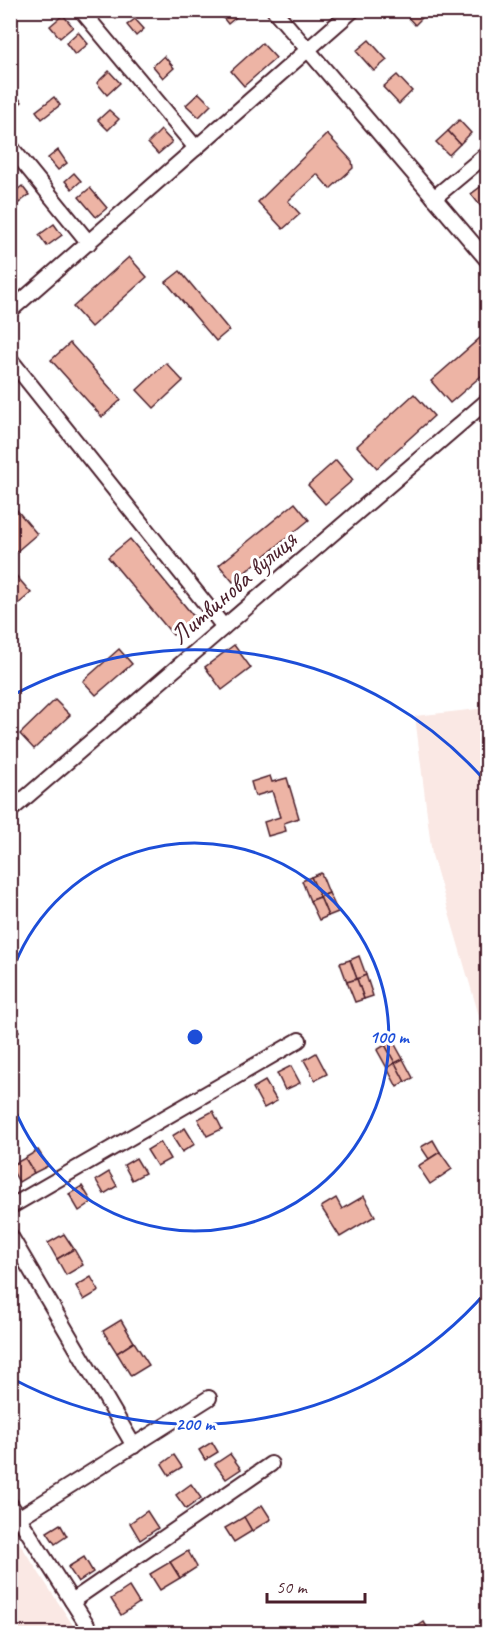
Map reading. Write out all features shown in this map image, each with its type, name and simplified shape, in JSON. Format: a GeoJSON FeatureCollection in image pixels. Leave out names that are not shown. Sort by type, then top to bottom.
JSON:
{"type":"FeatureCollection","features":[{"type":"Feature","properties":{"kind":"street"},"geometry":{"type":"LineString","coordinates":[[81,10],[195,148]]}},
{"type":"Feature","properties":{"kind":"street"},"geometry":{"type":"LineString","coordinates":[[274,10],[488,261]]}},
{"type":"Feature","properties":{"kind":"street"},"geometry":{"type":"LineString","coordinates":[[10,311],[354,10]]}},
{"type":"Feature","properties":{"kind":"street"},"geometry":{"type":"LineString","coordinates":[[10,146],[89,243]]}},
{"type":"Feature","properties":{"kind":"street"},"geometry":{"type":"LineString","coordinates":[[434,198],[488,153]]}},
{"type":"Feature","properties":{"kind":"street"},"geometry":{"type":"LineString","coordinates":[[10,358],[224,627]]}},
{"type":"Feature","properties":{"kind":"street","name":"Литвинова вулиця"},"geometry":{"type":"LineString","coordinates":[[10,811],[488,400]]}},
{"type":"Feature","properties":{"kind":"street"},"geometry":{"type":"LineString","coordinates":[[10,1207],[299,1040]]}},
{"type":"Feature","properties":{"kind":"street"},"geometry":{"type":"LineString","coordinates":[[10,1235],[134,1446]]}},
{"type":"Feature","properties":{"kind":"street"},"geometry":{"type":"LineString","coordinates":[[20,1518],[209,1398]]}},
{"type":"Feature","properties":{"kind":"street"},"geometry":{"type":"LineString","coordinates":[[72,1600],[271,1464]]}},
{"type":"Feature","properties":{"kind":"street"},"geometry":{"type":"LineString","coordinates":[[10,1504],[93,1634]]}},
{"type":"Feature","properties":{"kind":"shaded area"},"geometry":{"type":"Polygon","coordinates":[[[488,708],[487,1043],[432,855],[415,716],[488,708]]]}},
{"type":"Feature","properties":{"kind":"shaded area"},"geometry":{"type":"Polygon","coordinates":[[[11,1530],[78,1633],[11,1633],[11,1530]]]}},
{"type":"Feature","properties":{"kind":"building"},"geometry":{"type":"Polygon","coordinates":[[[108,10],[125,10],[116,19],[108,10]]]}},
{"type":"Feature","properties":{"kind":"building"},"geometry":{"type":"Polygon","coordinates":[[[217,10],[241,10],[242,12],[228,24],[217,10]]]}},
{"type":"Feature","properties":{"kind":"building"},"geometry":{"type":"Polygon","coordinates":[[[401,10],[423,10],[426,14],[415,25],[401,10]]]}},
{"type":"Feature","properties":{"kind":"building"},"geometry":{"type":"Polygon","coordinates":[[[63,15],[73,27],[60,38],[50,26],[63,15]]]}},
{"type":"Feature","properties":{"kind":"building"},"geometry":{"type":"Polygon","coordinates":[[[135,19],[144,29],[136,36],[127,25],[135,19]]]}},
{"type":"Feature","properties":{"kind":"building"},"geometry":{"type":"Polygon","coordinates":[[[78,32],[88,44],[75,55],[66,43],[78,32]]]}},
{"type":"Feature","properties":{"kind":"building"},"geometry":{"type":"Polygon","coordinates":[[[369,40],[387,60],[374,71],[356,51],[369,40]]]}},
{"type":"Feature","properties":{"kind":"building"},"geometry":{"type":"Polygon","coordinates":[[[262,43],[276,58],[244,86],[231,71],[262,43]]]}},
{"type":"Feature","properties":{"kind":"building"},"geometry":{"type":"Polygon","coordinates":[[[164,56],[174,68],[163,78],[153,66],[164,56]]]}},
{"type":"Feature","properties":{"kind":"building"},"geometry":{"type":"Polygon","coordinates":[[[109,71],[120,83],[107,95],[97,83],[109,71]]]}},
{"type":"Feature","properties":{"kind":"building"},"geometry":{"type":"Polygon","coordinates":[[[397,75],[412,91],[399,104],[383,87],[397,75]]]}},
{"type":"Feature","properties":{"kind":"building"},"geometry":{"type":"Polygon","coordinates":[[[12,91],[22,102],[10,111],[10,93],[12,91]]]}},
{"type":"Feature","properties":{"kind":"building"},"geometry":{"type":"Polygon","coordinates":[[[199,93],[211,105],[199,117],[186,105],[199,93]]]}},
{"type":"Feature","properties":{"kind":"building"},"geometry":{"type":"Polygon","coordinates":[[[54,97],[60,105],[42,119],[36,111],[54,97]]]}},
{"type":"Feature","properties":{"kind":"building"},"geometry":{"type":"Polygon","coordinates":[[[109,110],[119,119],[108,130],[98,120],[109,110]]]}},
{"type":"Feature","properties":{"kind":"building"},"geometry":{"type":"Polygon","coordinates":[[[459,120],[471,133],[460,144],[448,131],[459,120]]]}},
{"type":"Feature","properties":{"kind":"building"},"geometry":{"type":"Polygon","coordinates":[[[161,130],[172,142],[158,154],[148,143],[161,130]]]}},
{"type":"Feature","properties":{"kind":"building"},"geometry":{"type":"Polygon","coordinates":[[[448,131],[460,144],[449,155],[436,142],[448,131]]]}},
{"type":"Feature","properties":{"kind":"building"},"geometry":{"type":"Polygon","coordinates":[[[327,134],[352,161],[353,168],[330,189],[317,174],[288,201],[300,214],[283,229],[258,202],[327,134]]]}},
{"type":"Feature","properties":{"kind":"building"},"geometry":{"type":"Polygon","coordinates":[[[58,150],[67,163],[58,170],[48,158],[58,150]]]}},
{"type":"Feature","properties":{"kind":"building"},"geometry":{"type":"Polygon","coordinates":[[[74,173],[81,181],[72,189],[65,181],[74,173]]]}},
{"type":"Feature","properties":{"kind":"building"},"geometry":{"type":"Polygon","coordinates":[[[487,182],[488,204],[482,208],[471,194],[487,182]]]}},
{"type":"Feature","properties":{"kind":"building"},"geometry":{"type":"Polygon","coordinates":[[[22,186],[29,195],[19,203],[12,194],[22,186]]]}},
{"type":"Feature","properties":{"kind":"building"},"geometry":{"type":"Polygon","coordinates":[[[90,188],[107,208],[96,217],[79,197],[90,188]]]}},
{"type":"Feature","properties":{"kind":"building"},"geometry":{"type":"Polygon","coordinates":[[[54,224],[62,235],[47,246],[39,235],[54,224]]]}},
{"type":"Feature","properties":{"kind":"building"},"geometry":{"type":"Polygon","coordinates":[[[129,257],[147,277],[91,327],[73,307],[129,257]]]}},
{"type":"Feature","properties":{"kind":"building"},"geometry":{"type":"Polygon","coordinates":[[[180,271],[229,330],[216,341],[166,282],[180,271]]]}},
{"type":"Feature","properties":{"kind":"building"},"geometry":{"type":"Polygon","coordinates":[[[488,331],[488,370],[450,403],[431,381],[488,331]]]}},
{"type":"Feature","properties":{"kind":"building"},"geometry":{"type":"Polygon","coordinates":[[[70,343],[121,400],[102,417],[51,360],[70,343]]]}},
{"type":"Feature","properties":{"kind":"building"},"geometry":{"type":"Polygon","coordinates":[[[166,363],[183,381],[154,408],[137,390],[166,363]]]}},
{"type":"Feature","properties":{"kind":"building"},"geometry":{"type":"Polygon","coordinates":[[[414,394],[434,416],[377,468],[357,446],[414,394]]]}},
{"type":"Feature","properties":{"kind":"building"},"geometry":{"type":"Polygon","coordinates":[[[336,460],[353,480],[325,504],[308,485],[336,460]]]}},
{"type":"Feature","properties":{"kind":"building"},"geometry":{"type":"Polygon","coordinates":[[[10,502],[37,534],[16,552],[10,545],[10,502]]]}},
{"type":"Feature","properties":{"kind":"building"},"geometry":{"type":"Polygon","coordinates":[[[295,503],[309,520],[233,582],[219,565],[295,503]]]}},
{"type":"Feature","properties":{"kind":"building"},"geometry":{"type":"Polygon","coordinates":[[[130,539],[195,618],[173,635],[108,557],[130,539]]]}},
{"type":"Feature","properties":{"kind":"building"},"geometry":{"type":"Polygon","coordinates":[[[13,572],[31,593],[10,611],[10,574],[13,572]]]}},
{"type":"Feature","properties":{"kind":"building"},"geometry":{"type":"Polygon","coordinates":[[[234,645],[251,668],[222,690],[205,667],[234,645]]]}},
{"type":"Feature","properties":{"kind":"building"},"geometry":{"type":"Polygon","coordinates":[[[119,649],[132,664],[96,695],[83,681],[119,649]]]}},
{"type":"Feature","properties":{"kind":"building"},"geometry":{"type":"Polygon","coordinates":[[[55,700],[70,715],[34,749],[20,734],[55,700]]]}},
{"type":"Feature","properties":{"kind":"building"},"geometry":{"type":"Polygon","coordinates":[[[270,776],[272,782],[287,778],[299,818],[284,823],[286,831],[268,836],[264,822],[280,817],[272,791],[255,796],[251,782],[270,776]]]}},
{"type":"Feature","properties":{"kind":"building"},"geometry":{"type":"Polygon","coordinates":[[[321,873],[329,893],[320,897],[311,877],[321,873]]]}},
{"type":"Feature","properties":{"kind":"building"},"geometry":{"type":"Polygon","coordinates":[[[311,877],[320,897],[310,901],[302,881],[311,877]]]}},
{"type":"Feature","properties":{"kind":"building"},"geometry":{"type":"Polygon","coordinates":[[[329,893],[338,912],[328,916],[320,897],[329,893]]]}},
{"type":"Feature","properties":{"kind":"building"},"geometry":{"type":"Polygon","coordinates":[[[320,897],[328,916],[319,920],[310,901],[320,897]]]}},
{"type":"Feature","properties":{"kind":"building"},"geometry":{"type":"Polygon","coordinates":[[[359,956],[366,975],[357,979],[350,960],[359,956]]]}},
{"type":"Feature","properties":{"kind":"building"},"geometry":{"type":"Polygon","coordinates":[[[350,960],[357,979],[347,982],[340,963],[350,960]]]}},
{"type":"Feature","properties":{"kind":"building"},"geometry":{"type":"Polygon","coordinates":[[[366,975],[373,996],[364,999],[357,979],[366,975]]]}},
{"type":"Feature","properties":{"kind":"building"},"geometry":{"type":"Polygon","coordinates":[[[357,979],[364,999],[355,1002],[347,982],[357,979]]]}},
{"type":"Feature","properties":{"kind":"building"},"geometry":{"type":"Polygon","coordinates":[[[10,1021],[19,1031],[10,1037],[10,1021]]]}},
{"type":"Feature","properties":{"kind":"building"},"geometry":{"type":"Polygon","coordinates":[[[393,1041],[403,1059],[395,1063],[385,1045],[393,1041]]]}},
{"type":"Feature","properties":{"kind":"building"},"geometry":{"type":"Polygon","coordinates":[[[385,1045],[395,1063],[387,1068],[377,1050],[385,1045]]]}},
{"type":"Feature","properties":{"kind":"building"},"geometry":{"type":"Polygon","coordinates":[[[316,1053],[327,1074],[315,1080],[304,1060],[316,1053]]]}},
{"type":"Feature","properties":{"kind":"building"},"geometry":{"type":"Polygon","coordinates":[[[403,1059],[413,1078],[405,1082],[395,1063],[403,1059]]]}},
{"type":"Feature","properties":{"kind":"building"},"geometry":{"type":"Polygon","coordinates":[[[395,1063],[405,1082],[397,1087],[387,1068],[395,1063]]]}},
{"type":"Feature","properties":{"kind":"building"},"geometry":{"type":"Polygon","coordinates":[[[291,1066],[300,1083],[285,1090],[277,1073],[291,1066]]]}},
{"type":"Feature","properties":{"kind":"building"},"geometry":{"type":"Polygon","coordinates":[[[265,1081],[277,1101],[264,1108],[253,1088],[265,1081]]]}},
{"type":"Feature","properties":{"kind":"building"},"geometry":{"type":"Polygon","coordinates":[[[213,1111],[222,1129],[207,1136],[198,1119],[213,1111]]]}},
{"type":"Feature","properties":{"kind":"building"},"geometry":{"type":"Polygon","coordinates":[[[185,1128],[195,1144],[182,1152],[172,1136],[185,1128]]]}},
{"type":"Feature","properties":{"kind":"building"},"geometry":{"type":"Polygon","coordinates":[[[433,1140],[440,1152],[429,1159],[421,1147],[433,1140]]]}},
{"type":"Feature","properties":{"kind":"building"},"geometry":{"type":"Polygon","coordinates":[[[160,1142],[170,1159],[157,1166],[147,1150],[160,1142]]]}},
{"type":"Feature","properties":{"kind":"building"},"geometry":{"type":"Polygon","coordinates":[[[38,1150],[48,1166],[34,1173],[25,1158],[38,1150]]]}},
{"type":"Feature","properties":{"kind":"building"},"geometry":{"type":"Polygon","coordinates":[[[440,1152],[452,1169],[430,1184],[418,1166],[440,1152]]]}},
{"type":"Feature","properties":{"kind":"building"},"geometry":{"type":"Polygon","coordinates":[[[25,1158],[34,1173],[19,1182],[10,1166],[25,1158]]]}},
{"type":"Feature","properties":{"kind":"building"},"geometry":{"type":"Polygon","coordinates":[[[136,1158],[145,1173],[132,1180],[124,1165],[136,1158]]]}},
{"type":"Feature","properties":{"kind":"building"},"geometry":{"type":"Polygon","coordinates":[[[109,1172],[117,1186],[104,1194],[96,1180],[109,1172]]]}},
{"type":"Feature","properties":{"kind":"building"},"geometry":{"type":"Polygon","coordinates":[[[82,1186],[92,1202],[79,1211],[69,1194],[82,1186]]]}},
{"type":"Feature","properties":{"kind":"building"},"geometry":{"type":"Polygon","coordinates":[[[364,1196],[375,1216],[340,1237],[321,1207],[336,1198],[342,1209],[364,1196]]]}},
{"type":"Feature","properties":{"kind":"building"},"geometry":{"type":"Polygon","coordinates":[[[64,1234],[74,1249],[57,1259],[48,1243],[64,1234]]]}},
{"type":"Feature","properties":{"kind":"building"},"geometry":{"type":"Polygon","coordinates":[[[74,1249],[83,1265],[66,1275],[57,1259],[74,1249]]]}},
{"type":"Feature","properties":{"kind":"building"},"geometry":{"type":"Polygon","coordinates":[[[91,1277],[99,1291],[84,1300],[76,1286],[91,1277]]]}},
{"type":"Feature","properties":{"kind":"building"},"geometry":{"type":"Polygon","coordinates":[[[121,1320],[134,1342],[117,1353],[103,1331],[121,1320]]]}},
{"type":"Feature","properties":{"kind":"building"},"geometry":{"type":"Polygon","coordinates":[[[134,1342],[149,1365],[131,1376],[117,1353],[134,1342]]]}},
{"type":"Feature","properties":{"kind":"building"},"geometry":{"type":"Polygon","coordinates":[[[212,1442],[218,1452],[205,1460],[199,1450],[212,1442]]]}},
{"type":"Feature","properties":{"kind":"building"},"geometry":{"type":"Polygon","coordinates":[[[230,1454],[241,1469],[226,1479],[215,1464],[230,1454]]]}},
{"type":"Feature","properties":{"kind":"building"},"geometry":{"type":"Polygon","coordinates":[[[174,1455],[182,1467],[169,1475],[162,1464],[174,1455]]]}},
{"type":"Feature","properties":{"kind":"building"},"geometry":{"type":"Polygon","coordinates":[[[191,1484],[201,1498],[186,1509],[176,1495],[191,1484]]]}},
{"type":"Feature","properties":{"kind":"building"},"geometry":{"type":"Polygon","coordinates":[[[262,1505],[271,1519],[252,1531],[244,1517],[262,1505]]]}},
{"type":"Feature","properties":{"kind":"building"},"geometry":{"type":"Polygon","coordinates":[[[147,1511],[158,1528],[140,1540],[130,1523],[147,1511]]]}},
{"type":"Feature","properties":{"kind":"building"},"geometry":{"type":"Polygon","coordinates":[[[244,1517],[252,1531],[234,1542],[225,1528],[244,1517]]]}},
{"type":"Feature","properties":{"kind":"building"},"geometry":{"type":"Polygon","coordinates":[[[60,1524],[67,1536],[55,1544],[47,1532],[60,1524]]]}},
{"type":"Feature","properties":{"kind":"building"},"geometry":{"type":"Polygon","coordinates":[[[188,1551],[197,1567],[180,1578],[170,1562],[188,1551]]]}},
{"type":"Feature","properties":{"kind":"building"},"geometry":{"type":"Polygon","coordinates":[[[84,1557],[93,1572],[78,1582],[68,1567],[84,1557]]]}},
{"type":"Feature","properties":{"kind":"building"},"geometry":{"type":"Polygon","coordinates":[[[170,1562],[180,1578],[160,1590],[150,1574],[170,1562]]]}},
{"type":"Feature","properties":{"kind":"building"},"geometry":{"type":"Polygon","coordinates":[[[129,1587],[139,1603],[121,1615],[111,1599],[129,1587]]]}},
{"type":"Feature","properties":{"kind":"building"},"geometry":{"type":"Polygon","coordinates":[[[424,1622],[431,1634],[413,1634],[411,1631],[424,1622]]]}}]}
